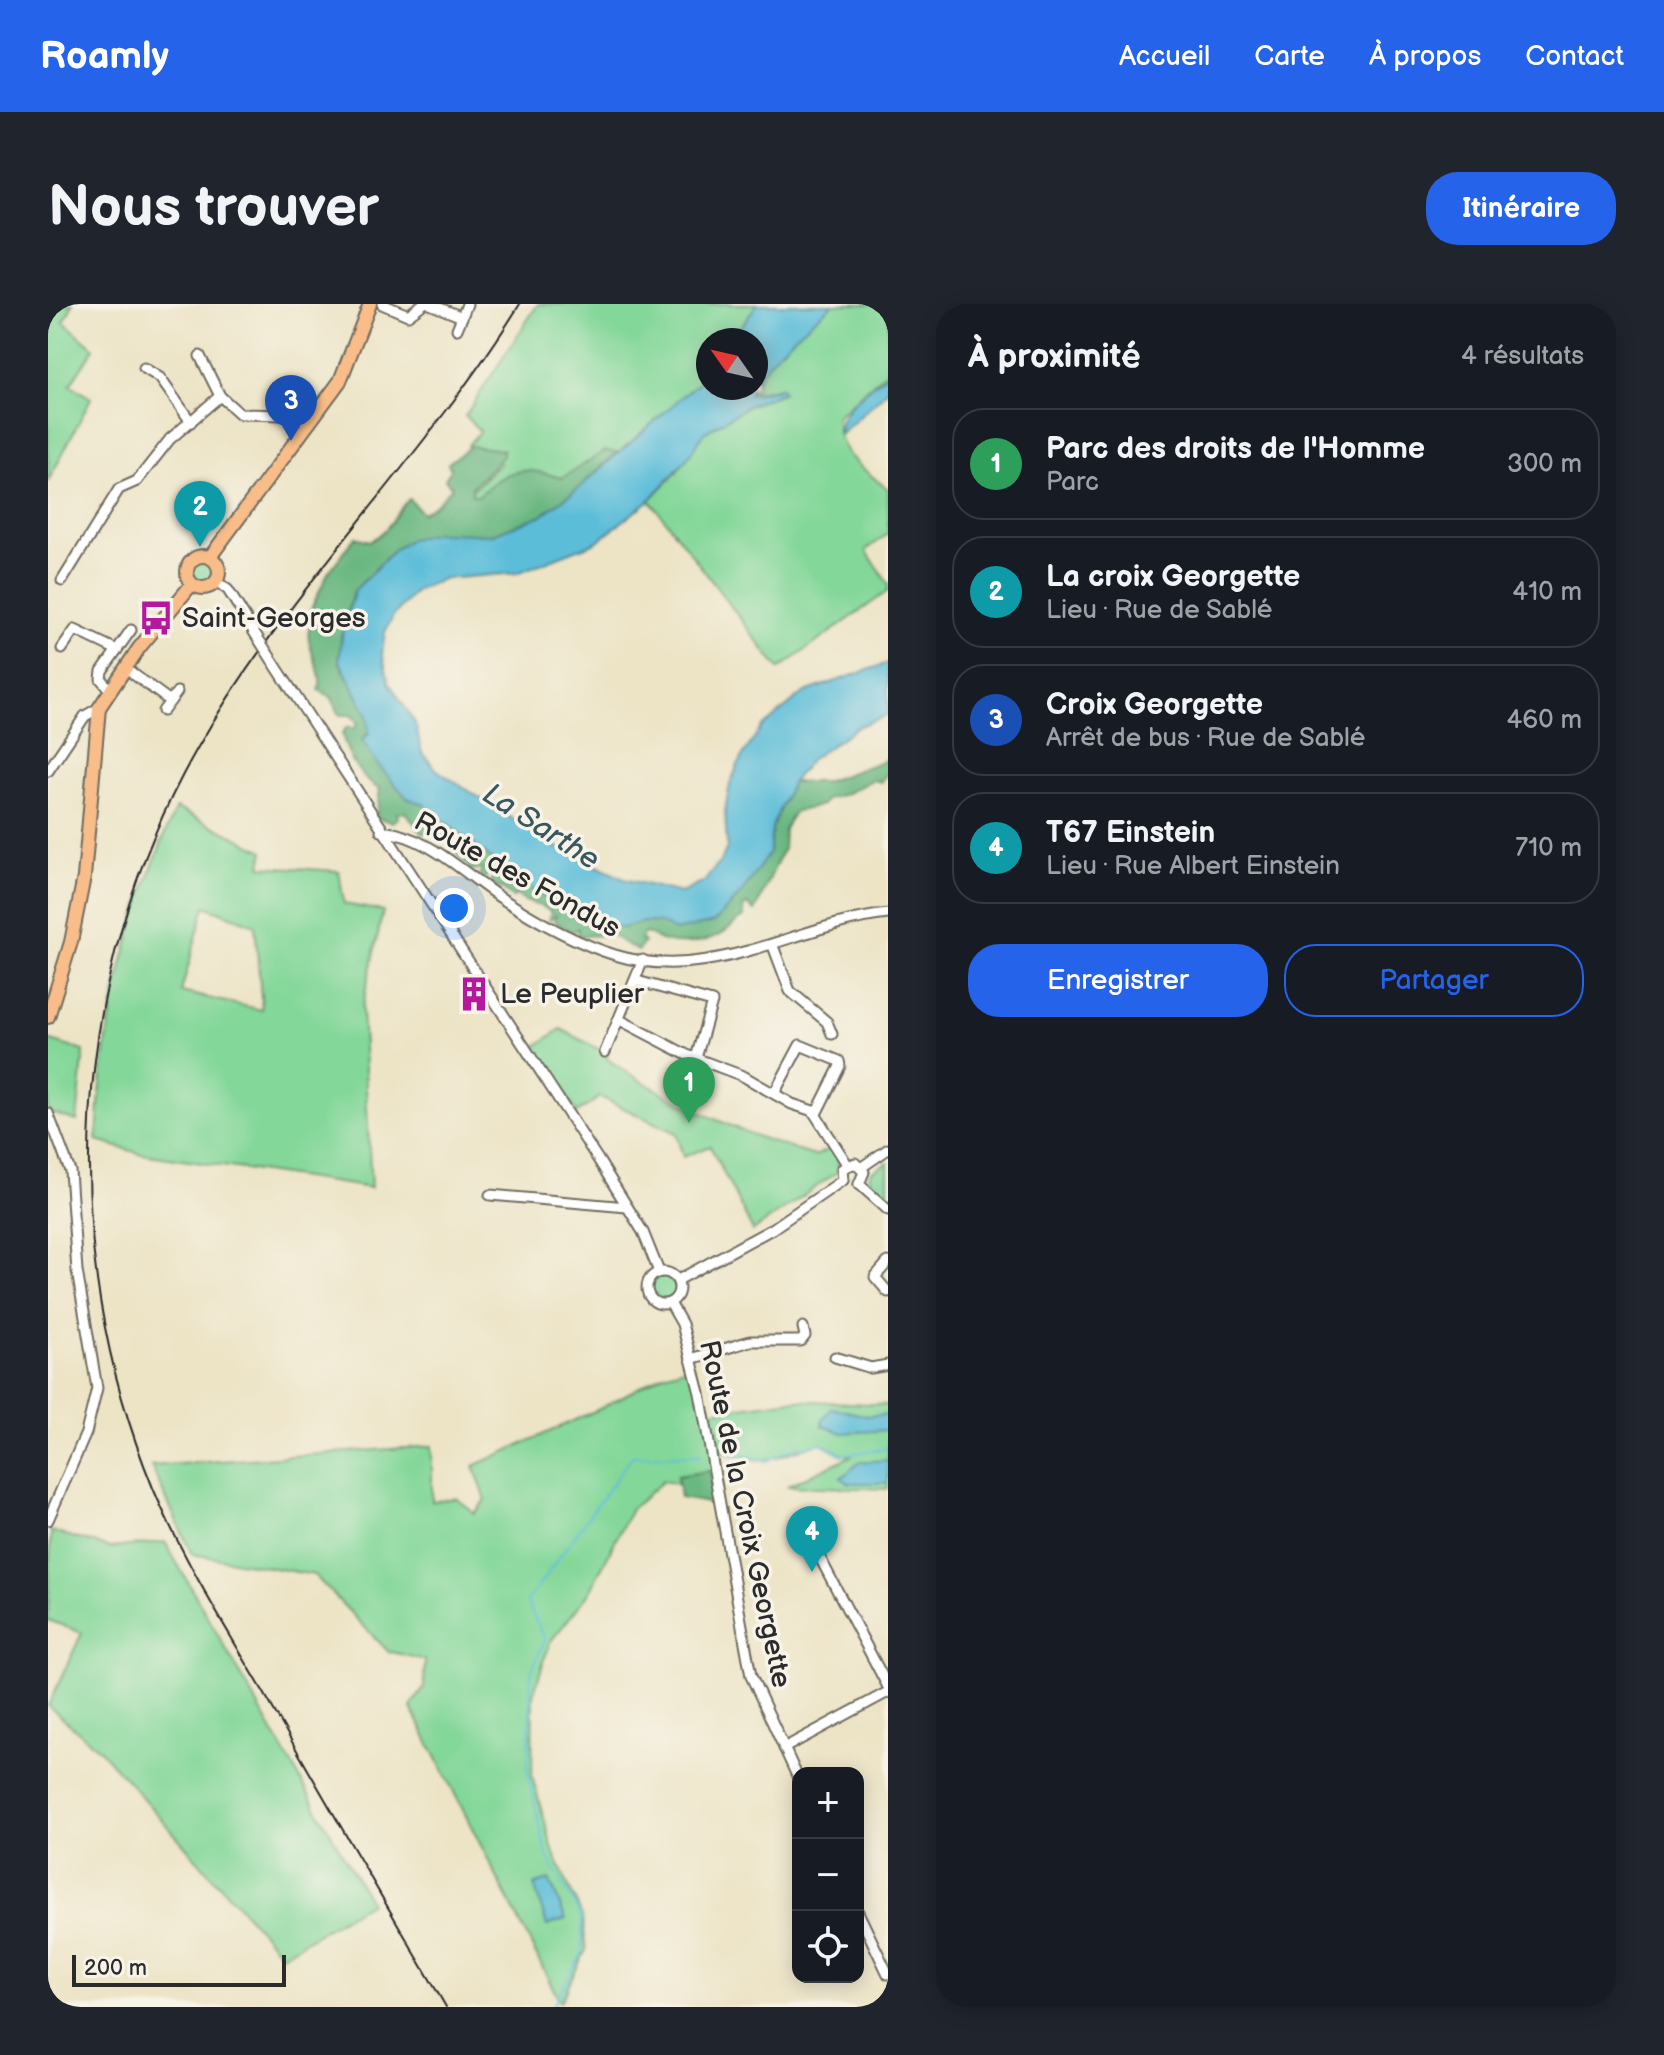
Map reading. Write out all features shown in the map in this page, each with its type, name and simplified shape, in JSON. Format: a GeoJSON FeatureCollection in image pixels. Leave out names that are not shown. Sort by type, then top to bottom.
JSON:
{"type":"FeatureCollection","features":[{"type":"Feature","properties":{"kind":"main road"},"geometry":{"type":"LineString","coordinates":[[210,557],[219,568],[216,581],[202,588],[192,584],[187,575],[189,565],[195,558],[210,557],[312,420],[346,368],[370,304]]}},
{"type":"Feature","properties":{"kind":"main road"},"geometry":{"type":"LineString","coordinates":[[48,1017],[71,942],[84,877],[99,708],[109,689],[192,584]]}},
{"type":"Feature","properties":{"kind":"street"},"geometry":{"type":"LineString","coordinates":[[382,304],[408,315],[423,304]]}},
{"type":"Feature","properties":{"kind":"street"},"geometry":{"type":"LineString","coordinates":[[430,304],[462,317]]}},
{"type":"Feature","properties":{"kind":"street"},"geometry":{"type":"LineString","coordinates":[[457,329],[467,304]]}},
{"type":"Feature","properties":{"kind":"street"},"geometry":{"type":"LineString","coordinates":[[200,356],[220,396],[240,414],[312,420]]}},
{"type":"Feature","properties":{"kind":"street"},"geometry":{"type":"LineString","coordinates":[[144,368],[160,378],[191,422]]}},
{"type":"Feature","properties":{"kind":"street"},"geometry":{"type":"LineString","coordinates":[[62,581],[115,493],[137,481],[170,439],[220,396]]}},
{"type":"Feature","properties":{"kind":"street","name":"Route de la Croix Georgette"},"geometry":{"type":"LineString","coordinates":[[216,581],[228,590],[643,1232],[659,1272],[650,1278],[648,1294],[655,1302],[670,1303],[682,1324],[691,1359],[712,1450],[751,1676],[793,1767]]}},
{"type":"Feature","properties":{"kind":"street"},"geometry":{"type":"LineString","coordinates":[[62,649],[75,630],[117,650]]}},
{"type":"Feature","properties":{"kind":"street"},"geometry":{"type":"LineString","coordinates":[[109,689],[100,675],[131,630]]}},
{"type":"Feature","properties":{"kind":"street"},"geometry":{"type":"LineString","coordinates":[[125,668],[170,701]]}},
{"type":"Feature","properties":{"kind":"street"},"geometry":{"type":"LineString","coordinates":[[163,711],[177,692]]}},
{"type":"Feature","properties":{"kind":"street"},"geometry":{"type":"LineString","coordinates":[[48,771],[85,716],[99,708]]}},
{"type":"Feature","properties":{"kind":"street","name":"Route des Fondus"},"geometry":{"type":"LineString","coordinates":[[381,831],[397,832],[428,844],[504,899],[562,932],[617,956],[701,963],[888,914]]}},
{"type":"Feature","properties":{"kind":"street"},"geometry":{"type":"LineString","coordinates":[[773,946],[790,991],[827,1022],[832,1034]]}},
{"type":"Feature","properties":{"kind":"street"},"geometry":{"type":"LineString","coordinates":[[605,1052],[637,981],[643,960]]}},
{"type":"Feature","properties":{"kind":"street"},"geometry":{"type":"LineString","coordinates":[[637,981],[712,1002],[696,1058]]}},
{"type":"Feature","properties":{"kind":"street"},"geometry":{"type":"LineString","coordinates":[[620,1020],[816,1114],[847,1164]]}},
{"type":"Feature","properties":{"kind":"street"},"geometry":{"type":"LineString","coordinates":[[775,1092],[800,1045],[839,1061],[840,1066],[816,1114]]}},
{"type":"Feature","properties":{"kind":"street"},"geometry":{"type":"LineString","coordinates":[[48,1113],[70,1171],[77,1271],[97,1388],[86,1433],[48,1520]]}},
{"type":"Feature","properties":{"kind":"street"},"geometry":{"type":"LineString","coordinates":[[862,1167],[888,1149]]}},
{"type":"Feature","properties":{"kind":"street"},"geometry":{"type":"LineString","coordinates":[[855,1163],[862,1167],[864,1175],[859,1184],[852,1185],[843,1180],[841,1173],[847,1164],[855,1163]]}},
{"type":"Feature","properties":{"kind":"street"},"geometry":{"type":"LineString","coordinates":[[678,1280],[772,1229],[843,1180]]}},
{"type":"Feature","properties":{"kind":"street"},"geometry":{"type":"LineString","coordinates":[[859,1184],[888,1210]]}},
{"type":"Feature","properties":{"kind":"street"},"geometry":{"type":"LineString","coordinates":[[490,1195],[627,1207]]}},
{"type":"Feature","properties":{"kind":"street"},"geometry":{"type":"LineString","coordinates":[[888,1262],[875,1277],[888,1292]]}},
{"type":"Feature","properties":{"kind":"street"},"geometry":{"type":"LineString","coordinates":[[659,1272],[670,1272],[678,1280],[678,1295],[670,1303]]}},
{"type":"Feature","properties":{"kind":"street"},"geometry":{"type":"LineString","coordinates":[[691,1359],[750,1341],[801,1341],[805,1336],[803,1327]]}},
{"type":"Feature","properties":{"kind":"street"},"geometry":{"type":"LineString","coordinates":[[835,1357],[871,1368],[888,1365]]}},
{"type":"Feature","properties":{"kind":"street"},"geometry":{"type":"LineString","coordinates":[[784,1748],[888,1690],[808,1535]]}},
{"type":"Feature","properties":{"kind":"street"},"geometry":{"type":"LineString","coordinates":[[864,1924],[888,1974]]}},
{"type":"Feature","properties":{"kind":"green space"},"geometry":{"type":"Polygon","coordinates":[[[48,304],[73,304],[64,322],[94,348],[70,385],[91,398],[48,482],[48,304]]]}},
{"type":"Feature","properties":{"kind":"green space"},"geometry":{"type":"Polygon","coordinates":[[[538,304],[757,304],[740,328],[696,328],[696,385],[579,488],[457,505],[500,463],[493,452],[482,458],[467,446],[480,431],[465,416],[538,304]]]}},
{"type":"Feature","properties":{"kind":"green space"},"geometry":{"type":"Polygon","coordinates":[[[833,304],[888,304],[888,370],[837,416],[837,429],[845,450],[888,489],[888,534],[866,550],[888,584],[888,591],[779,669],[650,500],[676,473],[704,433],[749,405],[782,393],[781,388],[768,390],[768,360],[799,330],[833,304]]]}},
{"type":"Feature","properties":{"kind":"green space"},"geometry":{"type":"Polygon","coordinates":[[[471,446],[503,450],[503,456],[472,487],[472,494],[478,496],[508,474],[526,471],[562,478],[605,451],[617,452],[579,488],[542,515],[493,534],[436,533],[411,539],[395,549],[353,592],[341,636],[340,663],[367,714],[370,732],[363,738],[403,793],[423,804],[523,884],[584,919],[623,928],[643,922],[661,923],[675,931],[714,922],[741,894],[771,842],[772,827],[792,782],[825,782],[888,759],[888,772],[881,782],[872,780],[845,794],[826,799],[822,805],[794,812],[784,829],[783,849],[755,911],[748,905],[743,907],[744,917],[719,935],[701,941],[672,943],[646,933],[642,935],[644,942],[638,951],[610,935],[578,936],[578,928],[573,932],[554,921],[556,915],[549,920],[551,912],[547,909],[516,894],[513,898],[501,888],[490,886],[494,872],[489,870],[484,881],[479,877],[482,869],[471,870],[440,834],[433,835],[430,830],[423,834],[405,812],[397,813],[398,818],[392,822],[376,818],[380,789],[366,780],[355,766],[342,733],[348,726],[354,729],[358,723],[351,715],[340,715],[331,697],[319,690],[319,673],[309,638],[312,621],[308,615],[328,573],[355,537],[370,541],[377,537],[409,499],[422,513],[437,503],[452,487],[445,479],[451,470],[448,463],[471,446]]]}},
{"type":"Feature","properties":{"kind":"green space"},"geometry":{"type":"Polygon","coordinates":[[[203,559],[212,563],[216,572],[212,581],[203,585],[194,581],[190,572],[194,563],[203,559]]]}},
{"type":"Feature","properties":{"kind":"green space"},"geometry":{"type":"Polygon","coordinates":[[[176,808],[264,851],[261,866],[339,871],[344,904],[383,911],[362,1008],[371,1188],[142,1154],[97,1141],[111,1012],[131,930],[176,808]],[[205,906],[181,992],[262,1010],[255,925],[205,906]]]}},
{"type":"Feature","properties":{"kind":"green space"},"geometry":{"type":"Polygon","coordinates":[[[561,1029],[608,1054],[607,1059],[656,1089],[734,1127],[815,1156],[831,1148],[839,1161],[836,1173],[753,1231],[710,1146],[683,1157],[676,1133],[600,1097],[577,1113],[535,1047],[561,1029]]]}},
{"type":"Feature","properties":{"kind":"green space"},"geometry":{"type":"Polygon","coordinates":[[[48,1040],[84,1051],[77,1121],[48,1112],[48,1040]]]}},
{"type":"Feature","properties":{"kind":"green space"},"geometry":{"type":"Polygon","coordinates":[[[888,1162],[888,1200],[874,1189],[869,1177],[870,1172],[888,1162]]]}},
{"type":"Feature","properties":{"kind":"green space"},"geometry":{"type":"Polygon","coordinates":[[[663,1275],[672,1279],[676,1288],[672,1297],[663,1301],[654,1297],[650,1288],[654,1279],[663,1275]]]}},
{"type":"Feature","properties":{"kind":"green space"},"geometry":{"type":"Polygon","coordinates":[[[693,1365],[704,1412],[792,1400],[888,1405],[888,1489],[787,1486],[853,1455],[843,1455],[821,1443],[765,1460],[713,1453],[715,1470],[678,1476],[677,1484],[663,1481],[631,1509],[588,1595],[550,1642],[533,1695],[532,1776],[554,1854],[583,1918],[586,1950],[560,2002],[411,1707],[424,1688],[425,1660],[388,1651],[314,1575],[192,1554],[151,1466],[432,1446],[432,1501],[457,1498],[474,1513],[486,1500],[474,1466],[599,1409],[664,1374],[693,1365]]]}},
{"type":"Feature","properties":{"kind":"green space"},"geometry":{"type":"Polygon","coordinates":[[[710,1471],[713,1504],[680,1498],[677,1476],[710,1471]]]}},
{"type":"Feature","properties":{"kind":"green space"},"geometry":{"type":"Polygon","coordinates":[[[51,1531],[111,1548],[165,1542],[370,1902],[282,1955],[100,1750],[48,1706],[82,1633],[48,1620],[51,1531]]]}},
{"type":"Feature","properties":{"kind":"water"},"geometry":{"type":"Polygon","coordinates":[[[757,304],[833,304],[782,348],[768,364],[768,328],[740,328],[757,304]]]}},
{"type":"Feature","properties":{"kind":"water"},"geometry":{"type":"Polygon","coordinates":[[[888,373],[888,390],[840,435],[839,426],[848,409],[888,373]]]}},
{"type":"Feature","properties":{"kind":"water","name":"La Sarthe"},"geometry":{"type":"Polygon","coordinates":[[[696,385],[696,400],[762,400],[704,433],[686,460],[650,500],[596,542],[517,573],[443,579],[417,590],[393,616],[385,632],[382,653],[389,682],[415,723],[422,753],[437,770],[551,844],[624,879],[681,893],[704,882],[727,848],[725,810],[730,784],[741,758],[762,727],[805,692],[888,663],[888,715],[857,727],[810,760],[792,782],[781,806],[772,827],[769,853],[741,894],[714,922],[675,931],[660,923],[643,922],[623,928],[593,923],[523,884],[423,804],[407,798],[378,765],[362,740],[369,734],[367,714],[339,660],[343,629],[355,590],[395,549],[411,539],[436,533],[493,534],[542,515],[579,488],[696,385]]]}},
{"type":"Feature","properties":{"kind":"water","name":"La Sarthe"},"geometry":{"type":"Polygon","coordinates":[[[781,388],[783,392],[768,398],[768,391],[781,388]]]}},
{"type":"Feature","properties":{"kind":"water"},"geometry":{"type":"Polygon","coordinates":[[[832,1408],[868,1416],[888,1414],[888,1430],[843,1433],[823,1426],[822,1421],[832,1408]]]}},
{"type":"Feature","properties":{"kind":"water"},"geometry":{"type":"Polygon","coordinates":[[[888,1460],[888,1483],[849,1483],[841,1478],[860,1462],[888,1460]]]}},
{"type":"Feature","properties":{"kind":"water"},"geometry":{"type":"Polygon","coordinates":[[[549,1880],[566,1919],[547,1926],[534,1885],[549,1880]]]}},
{"type":"Feature","properties":{"kind":"waterway"},"geometry":{"type":"LineString","coordinates":[[723,1451],[767,1461],[788,1450],[821,1443],[843,1455],[888,1448]]}},
{"type":"Feature","properties":{"kind":"waterway"},"geometry":{"type":"LineString","coordinates":[[552,2007],[582,1953],[582,1917],[547,1856],[528,1773],[531,1672],[545,1640],[527,1602],[632,1456],[702,1455]]}},
{"type":"Feature","properties":{"kind":"railway"},"geometry":{"type":"LineString","coordinates":[[446,2007],[205,1591],[153,1488],[122,1397],[101,1303],[90,1208],[90,1112],[101,1017],[123,924],[155,834],[198,747],[273,632],[442,416],[520,304]]}},
{"type":"Feature","properties":{"kind":"place","name":"Croix Georgette"},"geometry":{"type":"Point","coordinates":[291,441]}},
{"type":"Feature","properties":{"kind":"place","name":"La croix Georgette"},"geometry":{"type":"Point","coordinates":[200,547]}},
{"type":"Feature","properties":{"kind":"place","name":"Saint-Georges"},"geometry":{"type":"Point","coordinates":[156,618]}},
{"type":"Feature","properties":{"kind":"place","name":"Le Peuplier"},"geometry":{"type":"Point","coordinates":[474,994]}},
{"type":"Feature","properties":{"kind":"place","name":"Parc des droits de l'Homme"},"geometry":{"type":"Point","coordinates":[689,1123]}},
{"type":"Feature","properties":{"kind":"place","name":"T67 Einstein"},"geometry":{"type":"Point","coordinates":[812,1572]}}]}
